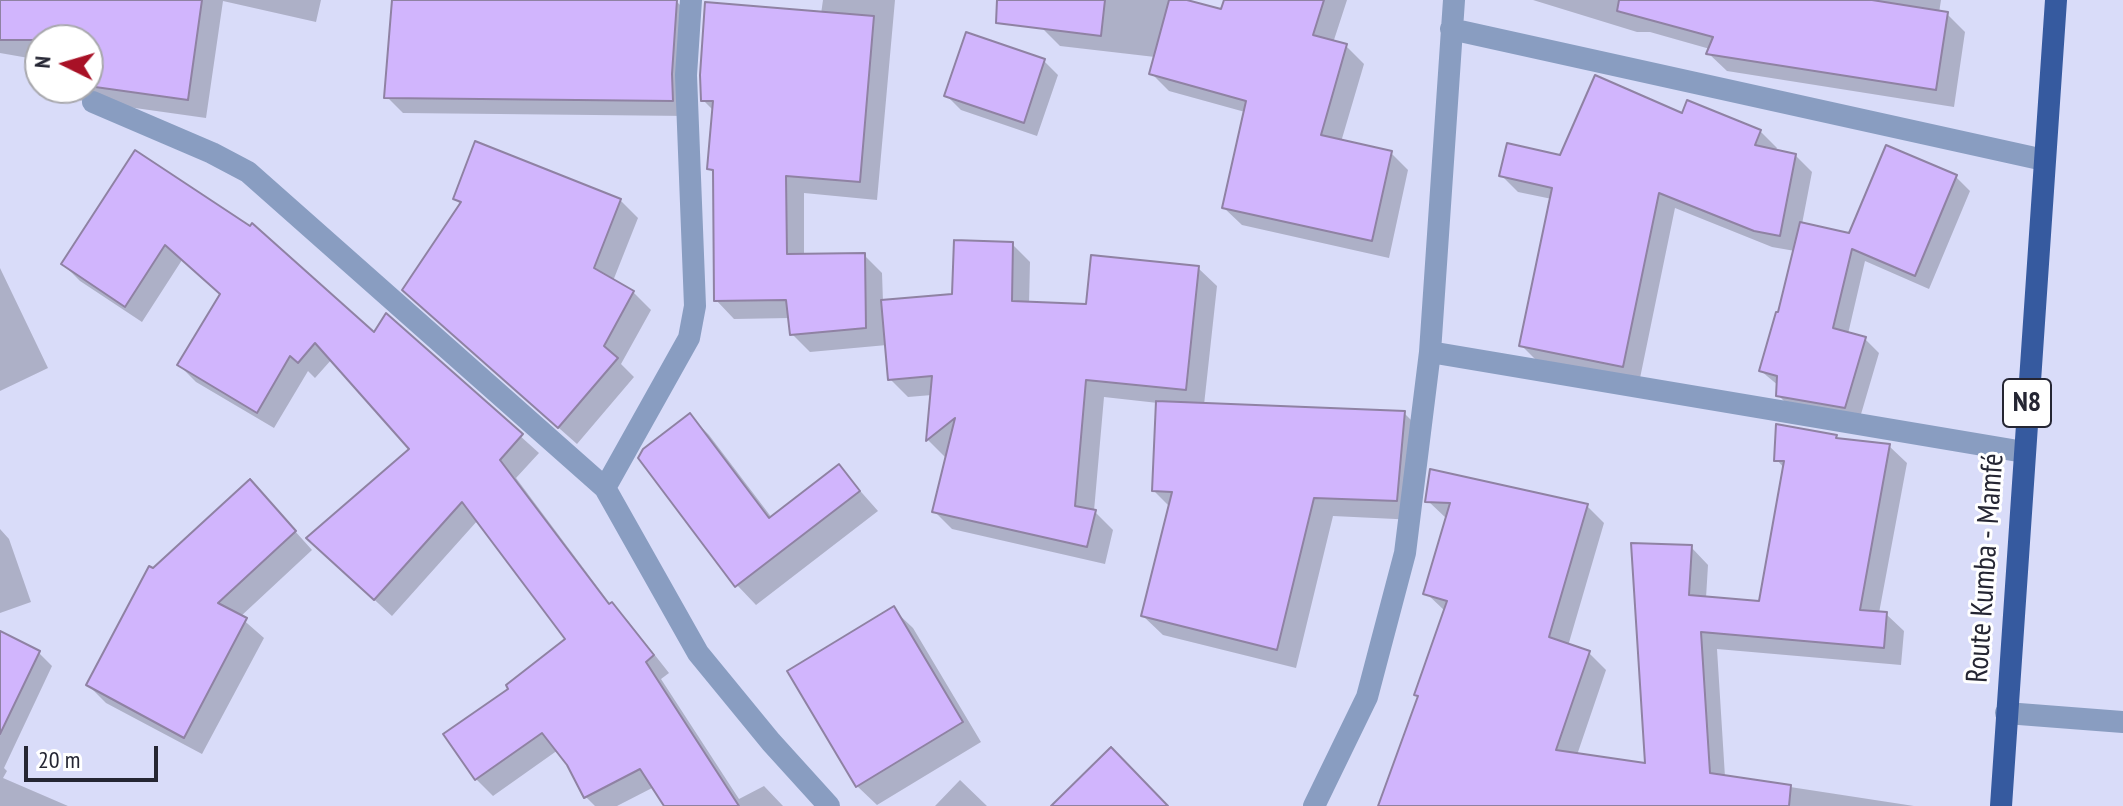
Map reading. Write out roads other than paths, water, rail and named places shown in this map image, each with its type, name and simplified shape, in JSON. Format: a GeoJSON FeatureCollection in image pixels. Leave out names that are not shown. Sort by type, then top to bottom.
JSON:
{"type":"FeatureCollection","features":[{"type":"Feature","properties":{"kind":"highway","name":"Route Kumba - Mamfé"},"geometry":{"type":"LineString","coordinates":[[2001,806],[2056,0]]}},
{"type":"Feature","properties":{"kind":"street"},"geometry":{"type":"LineString","coordinates":[[605,488],[689,338],[695,306],[686,75],[691,0]]}},
{"type":"Feature","properties":{"kind":"street"},"geometry":{"type":"LineString","coordinates":[[1314,806],[1367,697],[1405,553],[1430,352],[1454,0]]}},
{"type":"Feature","properties":{"kind":"street"},"geometry":{"type":"LineString","coordinates":[[1451,29],[2044,160]]}},
{"type":"Feature","properties":{"kind":"street"},"geometry":{"type":"LineString","coordinates":[[98,104],[212,153],[248,172],[605,488],[698,653],[771,742],[829,806]]}},
{"type":"Feature","properties":{"kind":"street"},"geometry":{"type":"LineString","coordinates":[[1430,352],[2024,452]]}},
{"type":"Feature","properties":{"kind":"street"},"geometry":{"type":"LineString","coordinates":[[2006,713],[2123,722]]}}]}
